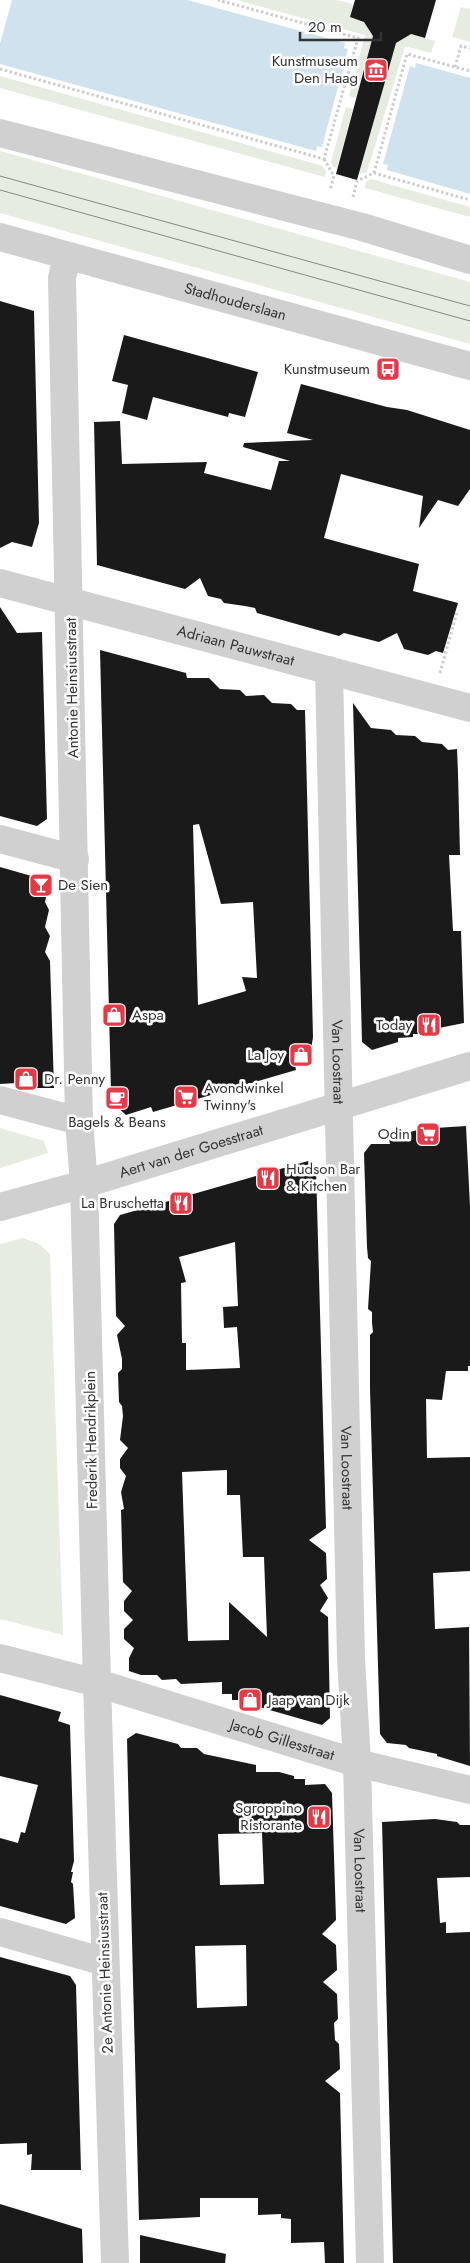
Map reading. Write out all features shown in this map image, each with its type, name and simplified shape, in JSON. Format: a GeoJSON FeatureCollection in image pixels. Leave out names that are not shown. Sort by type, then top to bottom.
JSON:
{"type":"FeatureCollection","features":[{"type":"Feature","properties":{"kind":"street"},"geometry":{"type":"LineString","coordinates":[[0,133],[362,227],[470,260]]}},
{"type":"Feature","properties":{"kind":"street","name":"Stadhouderslaan"},"geometry":{"type":"LineString","coordinates":[[0,237],[470,366]]}},
{"type":"Feature","properties":{"kind":"street","name":"Antonie Heinsiusstraat"},"geometry":{"type":"LineString","coordinates":[[67,256],[62,278],[79,1121]]}},
{"type":"Feature","properties":{"kind":"street","name":"Adriaan Pauwstraat"},"geometry":{"type":"LineString","coordinates":[[0,583],[470,708]]}},
{"type":"Feature","properties":{"kind":"street","name":"Van Loostraat"},"geometry":{"type":"LineString","coordinates":[[329,670],[351,1658],[357,1763],[370,2263]]}},
{"type":"Feature","properties":{"kind":"street"},"geometry":{"type":"LineString","coordinates":[[0,839],[75,859]]}},
{"type":"Feature","properties":{"kind":"street","name":"Aert van der Goesstraat"},"geometry":{"type":"LineString","coordinates":[[84,1184],[470,1066]]}},
{"type":"Feature","properties":{"kind":"street"},"geometry":{"type":"LineString","coordinates":[[0,1100],[79,1121]]}},
{"type":"Feature","properties":{"kind":"street","name":"Frederik Hendrikplein"},"geometry":{"type":"LineString","coordinates":[[79,1121],[84,1184],[97,1683]]}},
{"type":"Feature","properties":{"kind":"street"},"geometry":{"type":"LineString","coordinates":[[0,1207],[84,1184]]}},
{"type":"Feature","properties":{"kind":"street"},"geometry":{"type":"LineString","coordinates":[[0,1658],[97,1683]]}},
{"type":"Feature","properties":{"kind":"street","name":"Jacob Gillesstraat"},"geometry":{"type":"LineString","coordinates":[[97,1683],[357,1763],[470,1790]]}},
{"type":"Feature","properties":{"kind":"street","name":"2e Antonie Heinsiusstraat"},"geometry":{"type":"LineString","coordinates":[[97,1683],[115,2263]]}},
{"type":"Feature","properties":{"kind":"street"},"geometry":{"type":"LineString","coordinates":[[0,1932],[105,1962]]}},
{"type":"Feature","properties":{"kind":"path"},"geometry":{"type":"LineString","coordinates":[[218,0],[358,38],[324,158],[334,176],[329,195]]}},
{"type":"Feature","properties":{"kind":"path"},"geometry":{"type":"LineString","coordinates":[[455,67],[461,46],[470,48]]}},
{"type":"Feature","properties":{"kind":"path"},"geometry":{"type":"LineString","coordinates":[[374,173],[407,54],[470,71]]}},
{"type":"Feature","properties":{"kind":"path"},"geometry":{"type":"LineString","coordinates":[[0,69],[324,158]]}},
{"type":"Feature","properties":{"kind":"path"},"geometry":{"type":"LineString","coordinates":[[352,200],[357,181],[374,173],[470,200]]}},
{"type":"Feature","properties":{"kind":"path"},"geometry":{"type":"LineString","coordinates":[[433,698],[457,612]]}},
{"type":"Feature","properties":{"kind":"shaded area"},"geometry":{"type":"Polygon","coordinates":[[[237,0],[337,0],[353,4],[350,17],[368,23],[370,31],[374,32],[356,98],[349,96],[365,35],[237,0]]]}},
{"type":"Feature","properties":{"kind":"shaded area"},"geometry":{"type":"Polygon","coordinates":[[[461,7],[470,9],[470,42],[452,37],[461,7]]]}},
{"type":"Feature","properties":{"kind":"shaded area"},"geometry":{"type":"Polygon","coordinates":[[[407,33],[435,41],[431,53],[405,46],[367,172],[359,174],[395,41],[406,37],[407,33]]]}},
{"type":"Feature","properties":{"kind":"shaded area"},"geometry":{"type":"Polygon","coordinates":[[[0,76],[323,166],[326,171],[325,177],[0,88],[0,76]]]}},
{"type":"Feature","properties":{"kind":"shaded area"},"geometry":{"type":"Polygon","coordinates":[[[346,107],[353,109],[337,168],[333,167],[331,162],[346,107]]]}},
{"type":"Feature","properties":{"kind":"shaded area"},"geometry":{"type":"Polygon","coordinates":[[[0,151],[470,282],[470,344],[0,213],[0,151]]]}},
{"type":"Feature","properties":{"kind":"shaded area"},"geometry":{"type":"Polygon","coordinates":[[[371,179],[470,207],[470,217],[365,188],[366,182],[371,179]]]}},
{"type":"Feature","properties":{"kind":"shaded area"},"geometry":{"type":"Polygon","coordinates":[[[0,1128],[44,1141],[48,1153],[0,1168],[0,1128]]]}},
{"type":"Feature","properties":{"kind":"shaded area"},"geometry":{"type":"Polygon","coordinates":[[[23,1238],[39,1244],[50,1254],[63,1635],[0,1619],[0,1244],[23,1238]]]}},
{"type":"Feature","properties":{"kind":"water"},"geometry":{"type":"Polygon","coordinates":[[[12,0],[187,0],[345,43],[344,48],[348,49],[322,147],[317,146],[316,151],[0,64],[0,44],[12,0]]]}},
{"type":"Feature","properties":{"kind":"water"},"geometry":{"type":"Polygon","coordinates":[[[416,63],[470,78],[470,194],[387,170],[388,165],[383,164],[410,66],[415,68],[416,63]]]}},
{"type":"Feature","properties":{"kind":"building","name":"Kunstmuseum Den Haag"},"geometry":{"type":"Polygon","coordinates":[[[355,0],[436,0],[425,38],[411,34],[396,43],[357,180],[336,174],[373,36],[364,22],[350,17],[355,0]]]}},
{"type":"Feature","properties":{"kind":"building"},"geometry":{"type":"Polygon","coordinates":[[[0,301],[34,311],[39,523],[32,547],[12,542],[0,548],[0,301]]]}},
{"type":"Feature","properties":{"kind":"building"},"geometry":{"type":"Polygon","coordinates":[[[124,335],[258,372],[245,417],[229,413],[228,417],[153,397],[147,420],[122,413],[128,385],[112,381],[124,335]]]}},
{"type":"Feature","properties":{"kind":"building"},"geometry":{"type":"Polygon","coordinates":[[[301,384],[387,407],[407,410],[470,430],[470,489],[458,506],[438,500],[419,528],[423,496],[341,474],[324,538],[419,564],[413,591],[458,603],[443,653],[436,651],[428,655],[404,649],[397,633],[379,642],[344,633],[339,636],[257,613],[255,608],[224,603],[221,599],[208,596],[200,578],[185,589],[97,565],[94,422],[120,421],[122,464],[207,462],[204,473],[271,490],[279,461],[290,461],[243,447],[244,443],[313,440],[287,433],[301,384]]]}},
{"type":"Feature","properties":{"kind":"building"},"geometry":{"type":"Polygon","coordinates":[[[0,607],[17,633],[42,632],[47,819],[37,826],[0,816],[0,607]]]}},
{"type":"Feature","properties":{"kind":"building"},"geometry":{"type":"Polygon","coordinates":[[[100,650],[186,673],[187,678],[209,678],[220,689],[240,690],[246,696],[264,695],[272,703],[291,704],[297,710],[305,710],[313,1037],[311,1050],[306,1058],[295,1065],[296,1070],[153,1112],[151,1107],[126,1115],[113,1103],[111,1092],[100,650]],[[199,824],[193,825],[198,1005],[246,991],[242,977],[257,978],[253,902],[221,904],[199,824]]]}},
{"type":"Feature","properties":{"kind":"building"},"geometry":{"type":"Polygon","coordinates":[[[353,703],[371,728],[391,730],[396,735],[415,736],[422,742],[442,744],[448,750],[457,749],[460,855],[449,855],[453,931],[461,931],[464,1023],[429,1030],[425,1034],[413,1034],[413,1037],[398,1038],[398,1042],[372,1050],[362,1042],[353,703]]]}},
{"type":"Feature","properties":{"kind":"building"},"geometry":{"type":"Polygon","coordinates":[[[0,867],[42,879],[48,889],[45,902],[49,910],[45,927],[50,936],[45,952],[50,961],[54,1088],[35,1088],[17,1083],[0,1084],[0,867]]]}},
{"type":"Feature","properties":{"kind":"building"},"geometry":{"type":"Polygon","coordinates":[[[466,1126],[470,1206],[470,1366],[468,1366],[468,1371],[446,1371],[442,1400],[426,1399],[427,1458],[470,1457],[470,1571],[433,1573],[435,1629],[469,1627],[470,1766],[437,1756],[437,1754],[409,1748],[406,1745],[387,1743],[380,1734],[370,1389],[370,1335],[373,1332],[372,1312],[368,1309],[371,1261],[368,1258],[367,1247],[364,1153],[371,1144],[390,1144],[389,1139],[420,1129],[466,1126]]]}},
{"type":"Feature","properties":{"kind":"building"},"geometry":{"type":"Polygon","coordinates":[[[308,1161],[316,1168],[326,1528],[309,1540],[326,1553],[327,1579],[320,1585],[328,1598],[320,1611],[328,1617],[330,1718],[322,1725],[249,1704],[245,1700],[232,1700],[232,1694],[222,1694],[222,1682],[181,1684],[176,1679],[162,1680],[157,1675],[141,1675],[129,1671],[129,1658],[134,1648],[124,1639],[124,1629],[133,1620],[124,1611],[124,1601],[132,1591],[123,1582],[121,1510],[124,1509],[121,1492],[126,1476],[120,1468],[120,1459],[128,1448],[120,1440],[123,1416],[122,1406],[119,1402],[118,1373],[122,1369],[122,1359],[117,1335],[125,1326],[116,1316],[114,1224],[120,1215],[308,1161]],[[235,1242],[179,1257],[186,1282],[181,1283],[182,1343],[186,1343],[186,1370],[240,1368],[237,1327],[224,1328],[223,1307],[238,1306],[235,1242]],[[227,1470],[182,1472],[188,1641],[229,1640],[229,1602],[267,1637],[264,1557],[243,1557],[240,1495],[227,1495],[227,1470]]]}},
{"type":"Feature","properties":{"kind":"building"},"geometry":{"type":"Polygon","coordinates":[[[0,1695],[61,1712],[58,1721],[70,1725],[74,1861],[71,1882],[73,1884],[75,1918],[66,1924],[0,1906],[0,1838],[18,1843],[21,1832],[25,1833],[38,1785],[0,1776],[0,1695]]]}},
{"type":"Feature","properties":{"kind":"building"},"geometry":{"type":"Polygon","coordinates":[[[136,1733],[178,1744],[181,1748],[197,1748],[204,1754],[256,1765],[256,1772],[279,1772],[294,1776],[294,1779],[305,1779],[305,1785],[325,1784],[332,1793],[336,1920],[322,1934],[336,1945],[337,1970],[323,1982],[337,1994],[338,2019],[334,2023],[335,2040],[339,2044],[340,2069],[325,2081],[340,2093],[344,2263],[325,2263],[324,2242],[291,2243],[291,2219],[281,2218],[281,2214],[258,2215],[258,2198],[200,2198],[200,2217],[139,2220],[127,1739],[136,1733]],[[262,1833],[218,1834],[220,1885],[264,1884],[262,1833]],[[246,1945],[195,1946],[197,2008],[247,2006],[246,1945]]]}},
{"type":"Feature","properties":{"kind":"building"},"geometry":{"type":"Polygon","coordinates":[[[435,1819],[457,1822],[460,1825],[470,1825],[470,1877],[437,1878],[440,1923],[446,1922],[446,1933],[470,1932],[470,2263],[393,2263],[382,1822],[435,1819]]]}},
{"type":"Feature","properties":{"kind":"building"},"geometry":{"type":"Polygon","coordinates":[[[0,1957],[70,1976],[76,1985],[81,2170],[31,2170],[32,2154],[27,2155],[27,2143],[0,2144],[0,1957]]]}},
{"type":"Feature","properties":{"kind":"building"},"geometry":{"type":"Polygon","coordinates":[[[0,2204],[82,2229],[83,2263],[0,2263],[0,2204]]]}},
{"type":"Feature","properties":{"kind":"building"},"geometry":{"type":"Polygon","coordinates":[[[140,2235],[226,2254],[225,2263],[140,2263],[140,2235]]]}},
{"type":"Feature","properties":{"kind":"tram line"},"geometry":{"type":"LineString","coordinates":[[0,176],[470,306]]}},
{"type":"Feature","properties":{"kind":"tram line"},"geometry":{"type":"LineString","coordinates":[[0,190],[470,321]]}},
{"type":"Feature","properties":{"kind":"place","name":"Kunstmuseum Den Haag"},"geometry":{"type":"Point","coordinates":[376,70]}},
{"type":"Feature","properties":{"kind":"place","name":"Kunstmuseum"},"geometry":{"type":"Point","coordinates":[388,369]}},
{"type":"Feature","properties":{"kind":"place","name":"De Sien"},"geometry":{"type":"Point","coordinates":[41,885]}},
{"type":"Feature","properties":{"kind":"place","name":"Aspa"},"geometry":{"type":"Point","coordinates":[114,1015]}},
{"type":"Feature","properties":{"kind":"place","name":"Today"},"geometry":{"type":"Point","coordinates":[429,1025]}},
{"type":"Feature","properties":{"kind":"place","name":"La Joy"},"geometry":{"type":"Point","coordinates":[301,1055]}},
{"type":"Feature","properties":{"kind":"place","name":"Dr. Penny"},"geometry":{"type":"Point","coordinates":[26,1079]}},
{"type":"Feature","properties":{"kind":"place","name":"Avondwinkel Twinny's"},"geometry":{"type":"Point","coordinates":[186,1097]}},
{"type":"Feature","properties":{"kind":"place","name":"Bagels & Beans"},"geometry":{"type":"Point","coordinates":[117,1098]}},
{"type":"Feature","properties":{"kind":"place","name":"Odin"},"geometry":{"type":"Point","coordinates":[428,1134]}},
{"type":"Feature","properties":{"kind":"place","name":"Hudson Bar & Kitchen"},"geometry":{"type":"Point","coordinates":[268,1178]}},
{"type":"Feature","properties":{"kind":"place","name":"La Bruschetta"},"geometry":{"type":"Point","coordinates":[181,1203]}},
{"type":"Feature","properties":{"kind":"place","name":"Jaap van Dijk"},"geometry":{"type":"Point","coordinates":[250,1700]}},
{"type":"Feature","properties":{"kind":"place","name":"Sgroppino Ristorante"},"geometry":{"type":"Point","coordinates":[319,1817]}}]}
